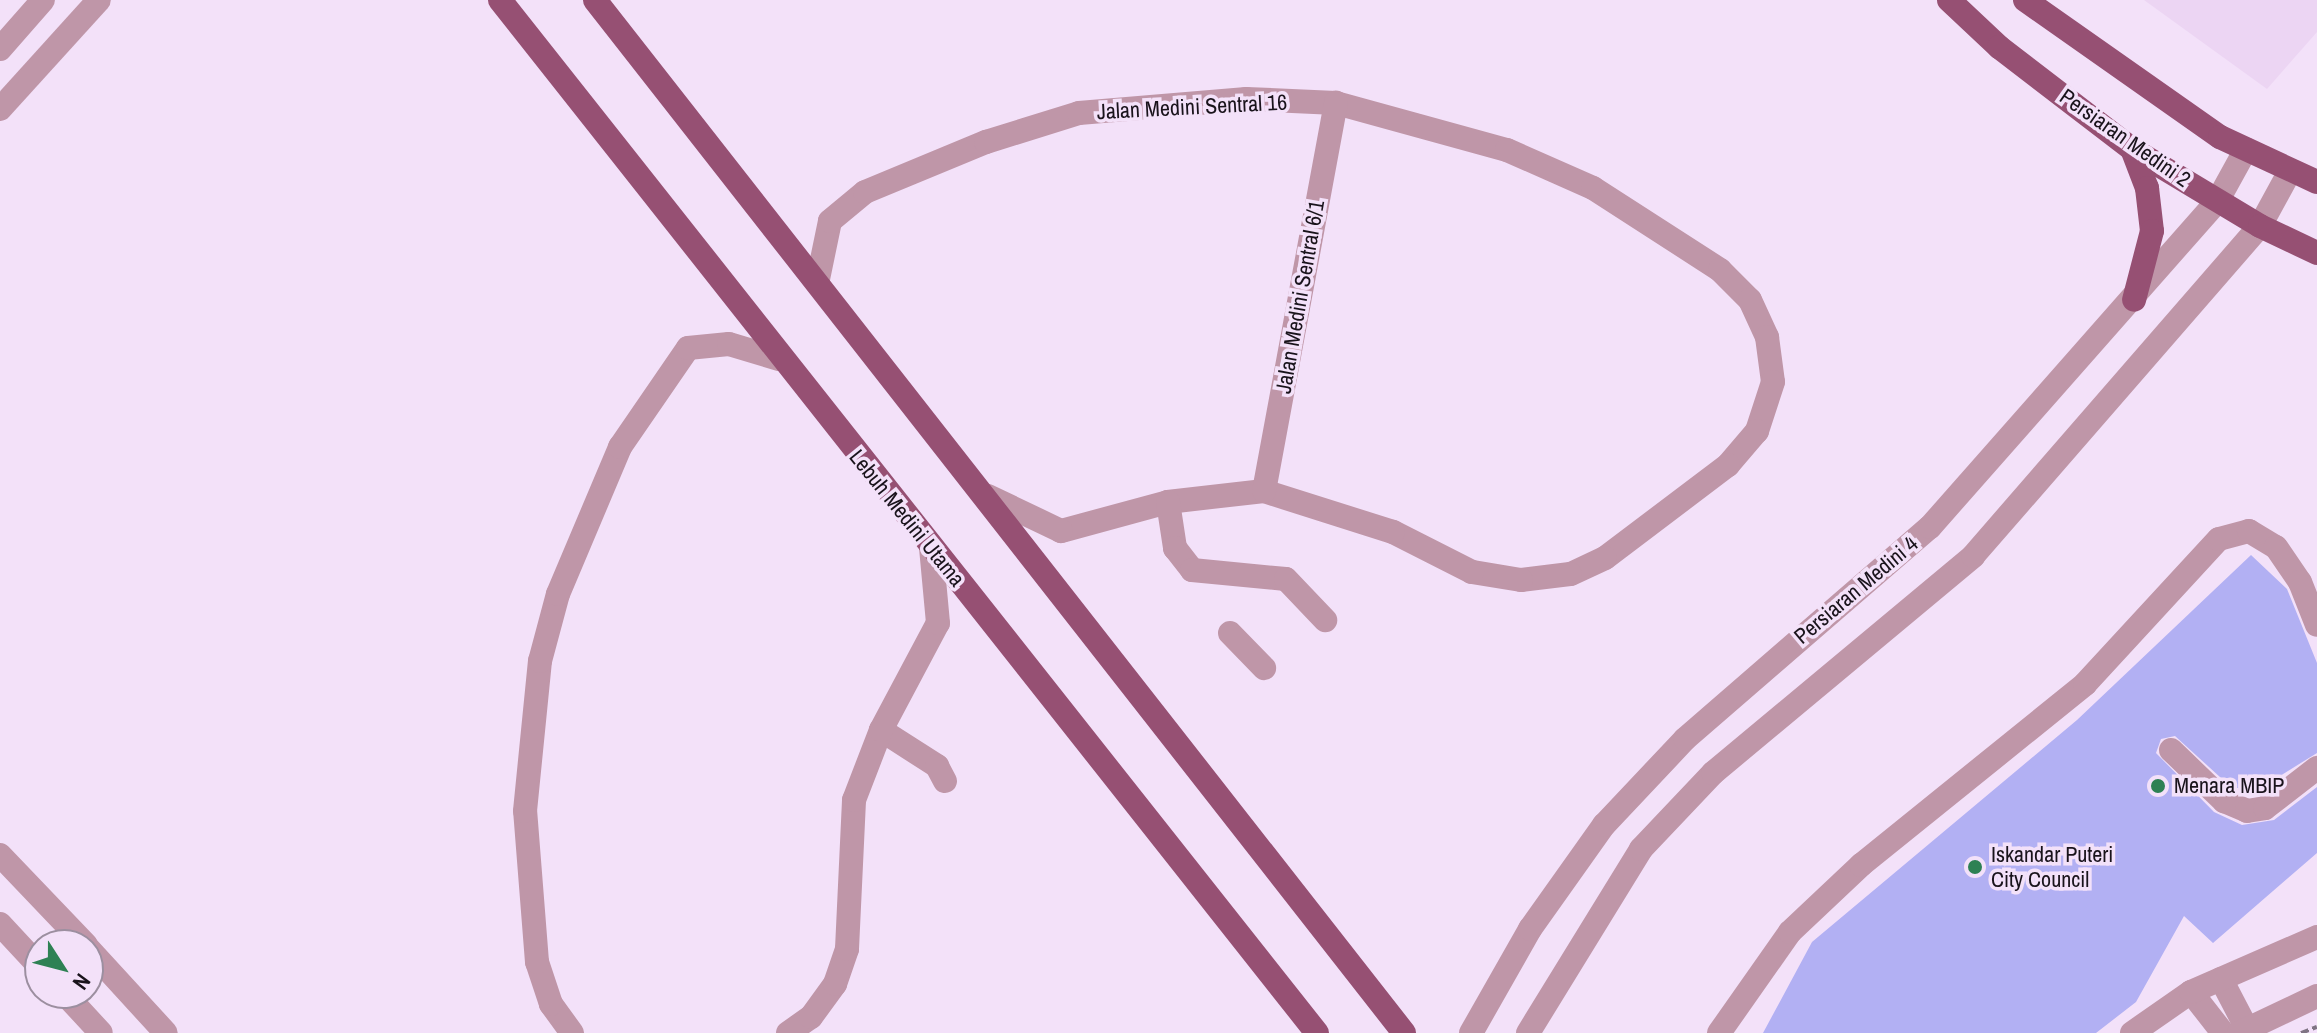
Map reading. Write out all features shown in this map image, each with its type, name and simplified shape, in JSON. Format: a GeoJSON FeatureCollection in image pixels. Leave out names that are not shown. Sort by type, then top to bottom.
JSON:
{"type":"FeatureCollection","features":[{"type":"Feature","properties":{"kind":"main road","name":"Lebuh Medini Utama"},"geometry":{"type":"LineString","coordinates":[[500,0],[779,359],[1317,1033]]}},
{"type":"Feature","properties":{"kind":"main road"},"geometry":{"type":"LineString","coordinates":[[595,0],[988,496],[1404,1033]]}},
{"type":"Feature","properties":{"kind":"main road","name":"Persiaran Medini 2"},"geometry":{"type":"LineString","coordinates":[[1949,0],[1999,47],[2132,149],[2260,226],[2317,253]]}},
{"type":"Feature","properties":{"kind":"main road"},"geometry":{"type":"LineString","coordinates":[[2025,0],[2129,77],[2246,149],[2317,182]]}},
{"type":"Feature","properties":{"kind":"main road"},"geometry":{"type":"LineString","coordinates":[[2132,149],[2147,188],[2152,231],[2134,300]]}},
{"type":"Feature","properties":{"kind":"street"},"geometry":{"type":"LineString","coordinates":[[0,49],[43,0]]}},
{"type":"Feature","properties":{"kind":"street"},"geometry":{"type":"LineString","coordinates":[[0,109],[99,0]]}},
{"type":"Feature","properties":{"kind":"street","name":"Jalan Medini Sentral 16"},"geometry":{"type":"LineString","coordinates":[[818,279],[830,221],[865,192],[986,142],[1079,113],[1246,99],[1336,103],[1507,150],[1593,188],[1660,228],[1720,270],[1750,300],[1767,337],[1773,382],[1757,431],[1728,465],[1605,558],[1570,574],[1521,580],[1472,572],[1393,532],[1264,491],[1168,502],[1061,531],[988,496]]}},
{"type":"Feature","properties":{"kind":"street","name":"Jalan Medini Sentral 6/1"},"geometry":{"type":"LineString","coordinates":[[1264,491],[1336,103]]}},
{"type":"Feature","properties":{"kind":"street","name":"Persiaran Medini 4"},"geometry":{"type":"LineString","coordinates":[[1471,1033],[1530,929],[1604,825],[1685,739],[1930,527],[2134,300],[2218,200],[2246,149]]}},
{"type":"Feature","properties":{"kind":"street"},"geometry":{"type":"LineString","coordinates":[[1528,1033],[1641,849],[1713,773],[1973,556],[2260,226],[2290,171]]}},
{"type":"Feature","properties":{"kind":"street"},"geometry":{"type":"LineString","coordinates":[[572,1033],[551,1004],[537,962],[525,811],[540,661],[558,594],[620,447],[688,348],[729,344],[779,359]]}},
{"type":"Feature","properties":{"kind":"street"},"geometry":{"type":"LineString","coordinates":[[1168,502],[1175,548],[1192,570],[1286,579],[1325,620]]}},
{"type":"Feature","properties":{"kind":"street"},"geometry":{"type":"LineString","coordinates":[[1719,1033],[1790,932],[1861,865],[2085,684],[2219,539],[2249,531],[2276,547],[2300,582],[2317,625]]}},
{"type":"Feature","properties":{"kind":"street"},"geometry":{"type":"LineString","coordinates":[[788,1033],[811,1017],[835,984],[847,949],[854,800],[881,730],[938,623],[931,547]]}},
{"type":"Feature","properties":{"kind":"street"},"geometry":{"type":"LineString","coordinates":[[1230,633],[1264,668]]}},
{"type":"Feature","properties":{"kind":"street"},"geometry":{"type":"LineString","coordinates":[[881,730],[937,766],[945,781]]}},
{"type":"Feature","properties":{"kind":"street"},"geometry":{"type":"LineString","coordinates":[[2171,750],[2224,801],[2247,811],[2265,808],[2317,768]]}},
{"type":"Feature","properties":{"kind":"street"},"geometry":{"type":"LineString","coordinates":[[0,855],[71,929]]}},
{"type":"Feature","properties":{"kind":"street"},"geometry":{"type":"LineString","coordinates":[[0,924],[24,950]]}},
{"type":"Feature","properties":{"kind":"street"},"geometry":{"type":"LineString","coordinates":[[2132,1033],[2191,992],[2317,937]]}},
{"type":"Feature","properties":{"kind":"street"},"geometry":{"type":"LineString","coordinates":[[104,965],[166,1033]]}},
{"type":"Feature","properties":{"kind":"street"},"geometry":{"type":"LineString","coordinates":[[2221,979],[2236,1032]]}},
{"type":"Feature","properties":{"kind":"street"},"geometry":{"type":"LineString","coordinates":[[2191,992],[2236,1032]]}},
{"type":"Feature","properties":{"kind":"street"},"geometry":{"type":"LineString","coordinates":[[2236,1032],[2317,996]]}},
{"type":"Feature","properties":{"kind":"street"},"geometry":{"type":"LineString","coordinates":[[79,1009],[101,1033]]}},
{"type":"Feature","properties":{"kind":"path"},"geometry":{"type":"LineString","coordinates":[[2301,1033],[2317,1027]]}},
{"type":"Feature","properties":{"kind":"shaded area"},"geometry":{"type":"Polygon","coordinates":[[[2144,0],[2317,0],[2317,32],[2267,89],[2144,0]]]}},
{"type":"Feature","properties":{"kind":"building","name":"Menara MBIP"},"geometry":{"type":"Polygon","coordinates":[[[2251,555],[2287,589],[2317,663],[2317,753],[2249,795],[2232,788],[2175,736],[2161,739],[2156,753],[2214,812],[2242,825],[2274,820],[2317,787],[2317,853],[2213,943],[2184,916],[2136,1002],[2096,1033],[1763,1033],[1812,942],[2077,720],[2251,555]]]}},
{"type":"Feature","properties":{"kind":"place","name":"Menara MBIP"},"geometry":{"type":"Point","coordinates":[2158,786]}},
{"type":"Feature","properties":{"kind":"place","name":"Iskandar Puteri City Council"},"geometry":{"type":"Point","coordinates":[1975,867]}}]}
